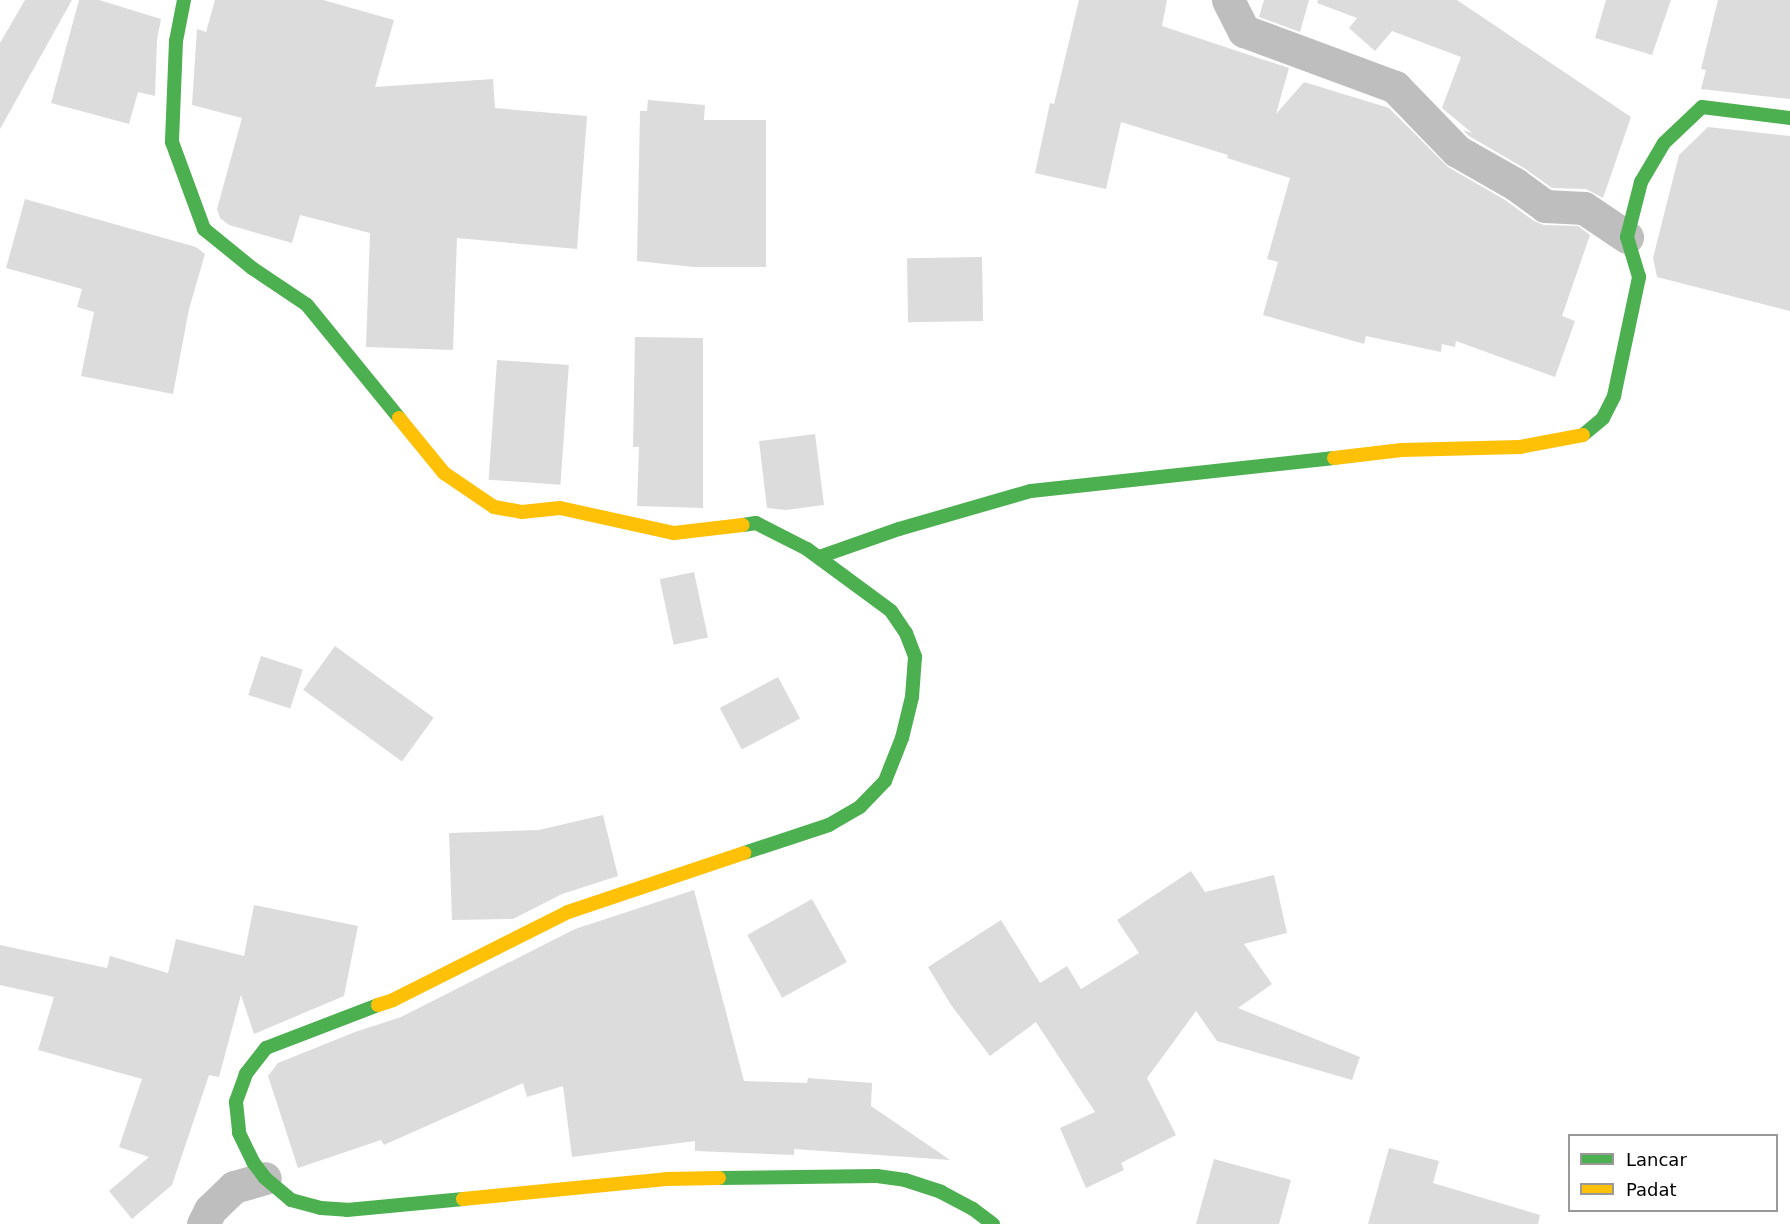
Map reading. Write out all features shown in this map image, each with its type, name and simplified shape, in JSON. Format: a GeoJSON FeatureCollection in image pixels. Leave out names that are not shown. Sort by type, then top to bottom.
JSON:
{"type":"FeatureCollection","features":[{"type":"Feature","properties":{"kind":"street"},"geometry":{"type":"LineString","coordinates":[[184,0],[176,41],[172,142],[204,229],[252,268],[307,305],[444,472],[494,507],[522,512],[560,508],[674,533],[756,523],[819,557],[891,611],[906,633],[915,657],[912,697],[902,738],[885,781],[860,807],[829,825],[568,912],[393,1000],[349,1014],[266,1048],[246,1074],[236,1102],[239,1133],[253,1162],[265,1178],[291,1200],[321,1208],[347,1210],[666,1179],[877,1176],[905,1180],[941,1192],[973,1209],[993,1224]]}},
{"type":"Feature","properties":{"kind":"street"},"geometry":{"type":"LineString","coordinates":[[1228,0],[1244,31],[1395,87],[1457,151],[1515,183],[1545,206],[1584,208],[1627,237]]}},
{"type":"Feature","properties":{"kind":"street"},"geometry":{"type":"LineString","coordinates":[[819,557],[899,529],[1031,491],[1402,450],[1520,447],[1586,434],[1603,418],[1614,396],[1640,277],[1627,237],[1641,182],[1664,143],[1702,107],[1790,118]]}},
{"type":"Feature","properties":{"kind":"street"},"geometry":{"type":"LineString","coordinates":[[203,1224],[210,1210],[234,1187],[265,1178]]}},
{"type":"Feature","properties":{"kind":"building"},"geometry":{"type":"Polygon","coordinates":[[[25,0],[72,0],[0,129],[0,43],[25,0]]]}},
{"type":"Feature","properties":{"kind":"building"},"geometry":{"type":"Polygon","coordinates":[[[79,0],[99,0],[161,19],[157,40],[155,96],[138,92],[129,124],[51,103],[79,0]]]}},
{"type":"Feature","properties":{"kind":"building"},"geometry":{"type":"Polygon","coordinates":[[[215,0],[323,0],[394,20],[375,87],[493,79],[495,108],[587,116],[577,249],[457,238],[453,350],[366,347],[370,233],[300,215],[292,243],[229,225],[220,218],[217,209],[242,118],[192,105],[197,29],[206,32],[215,0]]]}},
{"type":"Feature","properties":{"kind":"building"},"geometry":{"type":"Polygon","coordinates":[[[1079,0],[1167,0],[1162,26],[1289,68],[1276,114],[1304,82],[1389,108],[1448,167],[1505,200],[1534,221],[1544,225],[1578,226],[1590,235],[1562,316],[1575,321],[1555,377],[1456,341],[1455,347],[1442,344],[1441,352],[1366,336],[1364,344],[1263,315],[1278,262],[1267,259],[1290,178],[1227,158],[1228,155],[1121,122],[1106,189],[1035,173],[1050,103],[1054,104],[1079,0]]]}},
{"type":"Feature","properties":{"kind":"building"},"geometry":{"type":"Polygon","coordinates":[[[1264,0],[1309,0],[1300,32],[1259,17],[1264,0]]]}},
{"type":"Feature","properties":{"kind":"building"},"geometry":{"type":"Polygon","coordinates":[[[1318,0],[1457,0],[1631,117],[1603,198],[1586,189],[1552,188],[1524,168],[1469,136],[1463,130],[1472,133],[1442,108],[1461,57],[1392,31],[1375,51],[1349,28],[1357,18],[1317,3],[1318,0]]]}},
{"type":"Feature","properties":{"kind":"building"},"geometry":{"type":"Polygon","coordinates":[[[1606,0],[1671,0],[1652,55],[1595,38],[1606,0]]]}},
{"type":"Feature","properties":{"kind":"building"},"geometry":{"type":"Polygon","coordinates":[[[1718,0],[1790,0],[1790,99],[1701,89],[1706,70],[1701,69],[1718,0]]]}},
{"type":"Feature","properties":{"kind":"building"},"geometry":{"type":"Polygon","coordinates":[[[648,100],[705,105],[704,120],[766,120],[766,267],[694,267],[637,261],[640,111],[647,111],[648,100]]]}},
{"type":"Feature","properties":{"kind":"building"},"geometry":{"type":"Polygon","coordinates":[[[1708,127],[1790,136],[1790,311],[1657,277],[1653,258],[1679,155],[1708,127]]]}},
{"type":"Feature","properties":{"kind":"building"},"geometry":{"type":"Polygon","coordinates":[[[25,199],[196,247],[205,254],[189,309],[173,394],[81,376],[94,312],[77,307],[82,289],[6,268],[25,199]]]}},
{"type":"Feature","properties":{"kind":"building"},"geometry":{"type":"Polygon","coordinates":[[[982,257],[983,321],[908,322],[907,258],[982,257]]]}},
{"type":"Feature","properties":{"kind":"building"},"geometry":{"type":"Polygon","coordinates":[[[635,337],[703,338],[703,508],[637,506],[639,447],[633,447],[635,337]]]}},
{"type":"Feature","properties":{"kind":"building"},"geometry":{"type":"Polygon","coordinates":[[[497,360],[569,365],[560,485],[489,480],[497,360]]]}},
{"type":"Feature","properties":{"kind":"building"},"geometry":{"type":"Polygon","coordinates":[[[815,434],[824,505],[786,510],[767,508],[759,441],[815,434]]]}},
{"type":"Feature","properties":{"kind":"building"},"geometry":{"type":"Polygon","coordinates":[[[694,572],[708,638],[674,645],[660,579],[694,572]]]}},
{"type":"Feature","properties":{"kind":"building"},"geometry":{"type":"Polygon","coordinates":[[[335,646],[434,718],[402,761],[303,690],[335,646]]]}},
{"type":"Feature","properties":{"kind":"building"},"geometry":{"type":"Polygon","coordinates":[[[261,656],[303,670],[290,709],[248,695],[261,656]]]}},
{"type":"Feature","properties":{"kind":"building"},"geometry":{"type":"Polygon","coordinates":[[[778,677],[800,718],[742,749],[720,708],[778,677]]]}},
{"type":"Feature","properties":{"kind":"building"},"geometry":{"type":"Polygon","coordinates":[[[603,815],[618,876],[562,894],[513,919],[452,920],[449,833],[539,830],[603,815]]]}},
{"type":"Feature","properties":{"kind":"building"},"geometry":{"type":"Polygon","coordinates":[[[1191,871],[1205,892],[1274,875],[1287,933],[1244,944],[1272,984],[1238,1008],[1360,1057],[1352,1080],[1217,1041],[1196,1011],[1147,1078],[1176,1135],[1121,1163],[1124,1170],[1086,1188],[1060,1128],[1095,1112],[1036,1022],[990,1056],[951,1005],[928,967],[1001,920],[1040,983],[1067,966],[1081,989],[1139,953],[1117,920],[1191,871]]]}},
{"type":"Feature","properties":{"kind":"building"},"geometry":{"type":"Polygon","coordinates":[[[694,890],[744,1081],[807,1083],[808,1078],[872,1083],[871,1106],[950,1160],[794,1149],[794,1155],[695,1151],[695,1141],[572,1157],[563,1086],[527,1097],[523,1083],[384,1145],[381,1140],[298,1168],[268,1076],[278,1063],[355,1032],[401,1017],[575,929],[694,890]]]}},
{"type":"Feature","properties":{"kind":"building"},"geometry":{"type":"Polygon","coordinates":[[[812,899],[847,962],[782,998],[747,935],[812,899]]]}},
{"type":"Feature","properties":{"kind":"building"},"geometry":{"type":"Polygon","coordinates":[[[254,905],[358,926],[344,996],[254,1034],[241,995],[219,1077],[209,1075],[172,1185],[132,1219],[109,1191],[149,1157],[119,1147],[142,1079],[38,1050],[54,997],[0,985],[0,945],[107,968],[110,956],[168,973],[176,939],[244,956],[254,905]]]}},
{"type":"Feature","properties":{"kind":"building"},"geometry":{"type":"Polygon","coordinates":[[[1389,1148],[1439,1161],[1433,1183],[1540,1215],[1538,1224],[1368,1224],[1389,1148]]]}},
{"type":"Feature","properties":{"kind":"building"},"geometry":{"type":"Polygon","coordinates":[[[1214,1159],[1291,1180],[1279,1224],[1196,1224],[1214,1159]]]}},
{"type":"Feature","properties":{"kind":"traffic: fast"},"geometry":{"type":"LineString","coordinates":[[184,0],[176,41],[172,142],[204,229],[252,268],[307,305],[399,418]]}},
{"type":"Feature","properties":{"kind":"traffic: fast"},"geometry":{"type":"LineString","coordinates":[[1583,435],[1603,418],[1614,396],[1639,277],[1627,237],[1641,182],[1664,143],[1702,107],[1790,118]]}},
{"type":"Feature","properties":{"kind":"traffic: fast"},"geometry":{"type":"LineString","coordinates":[[819,557],[899,529],[1031,491],[1334,458]]}},
{"type":"Feature","properties":{"kind":"traffic: fast"},"geometry":{"type":"LineString","coordinates":[[743,525],[756,523],[807,549],[891,611],[906,633],[915,657],[912,697],[902,738],[885,781],[860,807],[829,825],[744,853]]}},
{"type":"Feature","properties":{"kind":"traffic: fast"},"geometry":{"type":"LineString","coordinates":[[378,1005],[266,1048],[246,1074],[236,1102],[239,1133],[253,1162],[265,1178],[291,1200],[321,1208],[347,1210],[463,1199]]}},
{"type":"Feature","properties":{"kind":"traffic: fast"},"geometry":{"type":"LineString","coordinates":[[719,1178],[877,1176],[905,1180],[941,1192],[973,1209],[993,1224]]}},
{"type":"Feature","properties":{"kind":"traffic: slow"},"geometry":{"type":"LineString","coordinates":[[399,418],[444,473],[494,507],[522,512],[560,508],[674,533],[743,525]]}},
{"type":"Feature","properties":{"kind":"traffic: slow"},"geometry":{"type":"LineString","coordinates":[[1334,458],[1402,450],[1520,447],[1583,435]]}},
{"type":"Feature","properties":{"kind":"traffic: slow"},"geometry":{"type":"LineString","coordinates":[[378,1005],[393,1000],[568,912],[744,853]]}},
{"type":"Feature","properties":{"kind":"traffic: slow"},"geometry":{"type":"LineString","coordinates":[[463,1199],[666,1179],[719,1178]]}}]}
